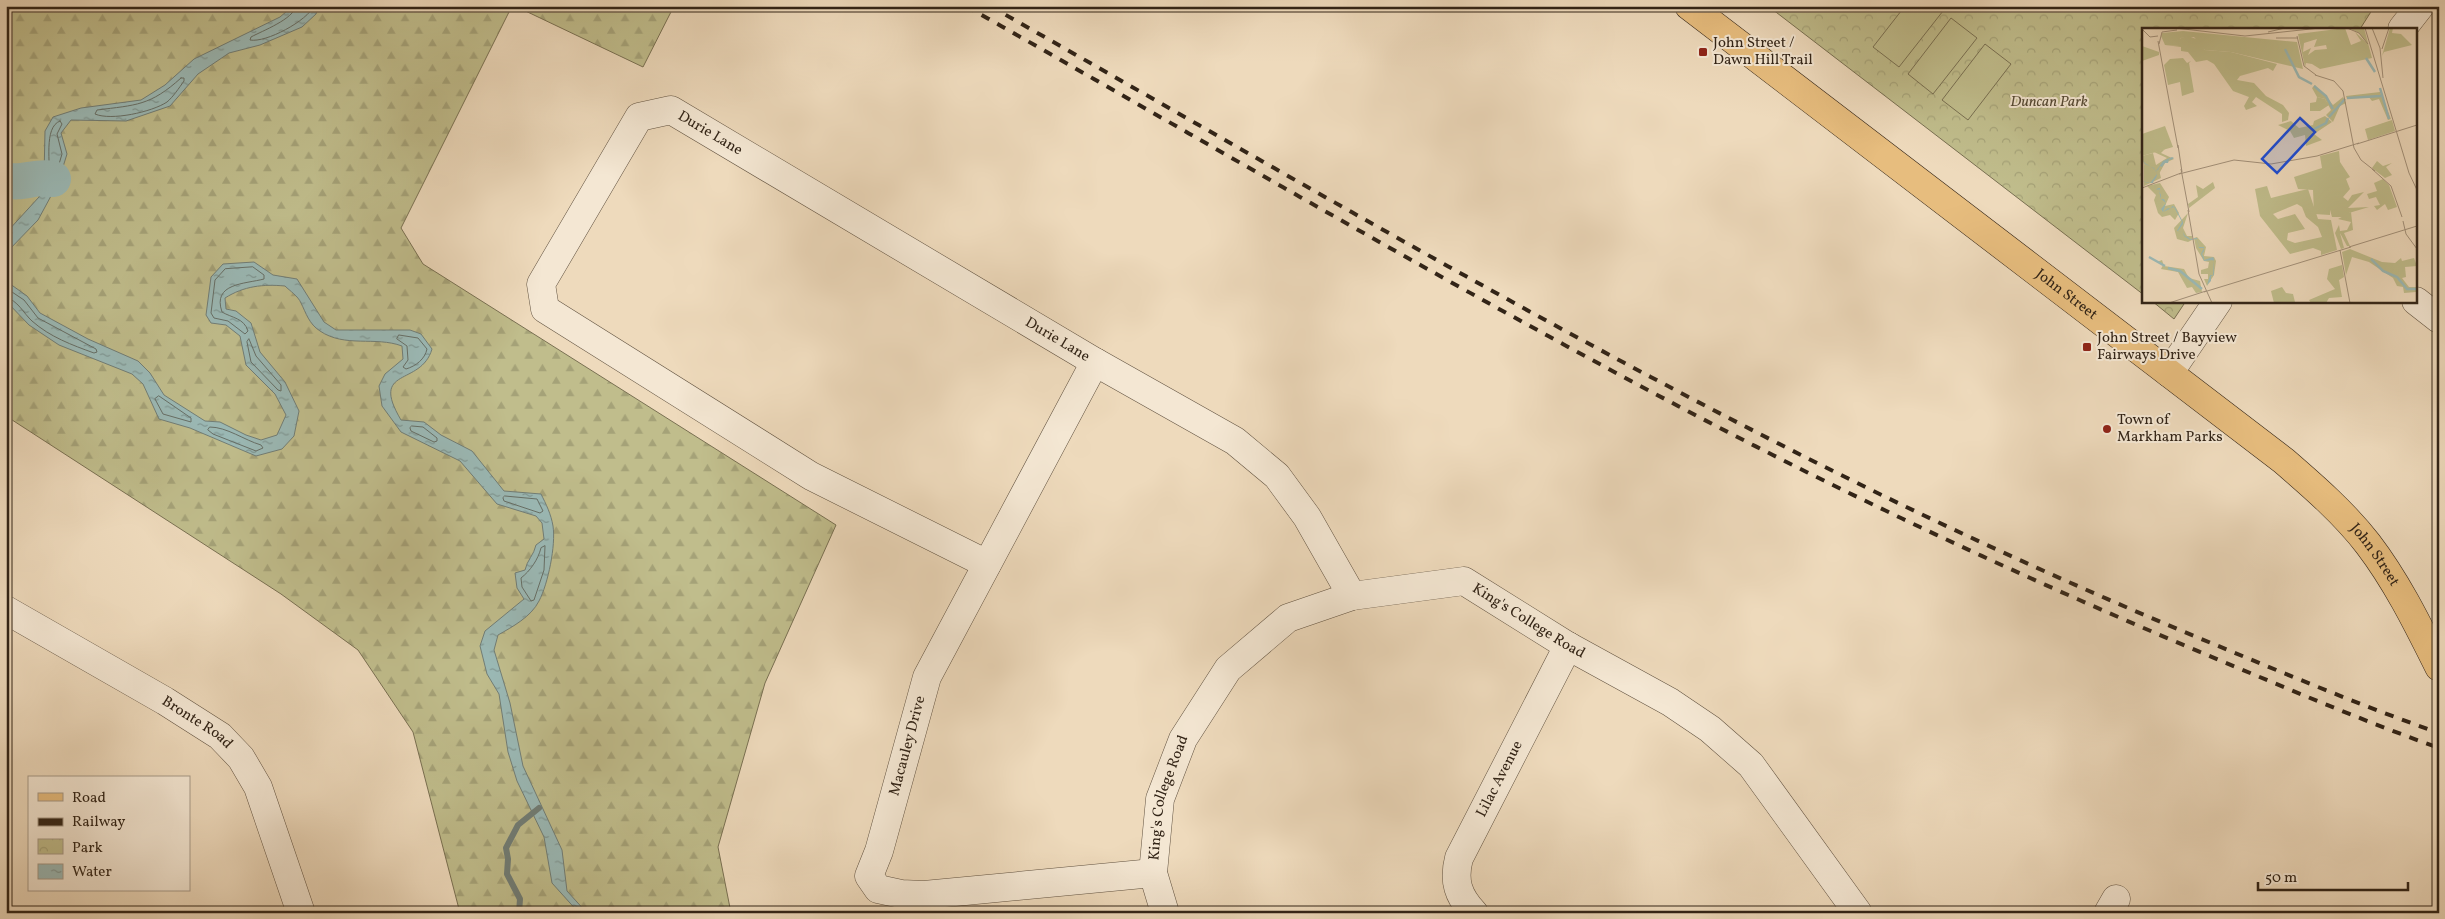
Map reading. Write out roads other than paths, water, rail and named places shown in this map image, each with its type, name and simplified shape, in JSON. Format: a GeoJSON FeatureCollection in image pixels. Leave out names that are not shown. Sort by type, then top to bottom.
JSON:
{"type":"FeatureCollection","features":[{"type":"Feature","properties":{"kind":"main road","name":"John Street"},"geometry":{"type":"LineString","coordinates":[[1689,6],[2284,461],[2319,491],[2368,544],[2391,577],[2439,667]]}},
{"type":"Feature","properties":{"kind":"street"},"geometry":{"type":"LineString","coordinates":[[2403,28],[2420,6]]}},
{"type":"Feature","properties":{"kind":"street","name":"Durie Lane"},"geometry":{"type":"LineString","coordinates":[[987,564],[811,476],[545,309],[541,284],[639,117],[671,110],[1095,362],[1236,441],[1277,476],[1307,517],[1352,596]]}},
{"type":"Feature","properties":{"kind":"street"},"geometry":{"type":"LineString","coordinates":[[2169,373],[2217,302]]}},
{"type":"Feature","properties":{"kind":"street"},"geometry":{"type":"LineString","coordinates":[[2417,302],[2439,318]]}},
{"type":"Feature","properties":{"kind":"street","name":"Macauley Drive"},"geometry":{"type":"LineString","coordinates":[[1095,362],[927,678],[880,851],[869,876],[878,889],[901,894],[924,895],[1153,873]]}},
{"type":"Feature","properties":{"kind":"street","name":"King's College Road"},"geometry":{"type":"LineString","coordinates":[[1165,913],[1153,873],[1160,799],[1182,739],[1228,669],[1288,618],[1352,596],[1464,581],[1568,646],[1670,702],[1710,729],[1751,765],[1858,913]]}},
{"type":"Feature","properties":{"kind":"street","name":"Bronte Road"},"geometry":{"type":"LineString","coordinates":[[6,610],[165,701],[220,736],[241,758],[258,787],[300,913]]}},
{"type":"Feature","properties":{"kind":"street","name":"Lilac Avenue"},"geometry":{"type":"LineString","coordinates":[[1474,913],[1465,904],[1457,888],[1456,869],[1459,858],[1568,646]]}},
{"type":"Feature","properties":{"kind":"water"},"geometry":{"type":"Polygon","coordinates":[[[293,6],[319,6],[316,14],[302,27],[260,45],[229,53],[198,74],[170,106],[126,121],[71,120],[61,133],[67,154],[58,183],[38,220],[6,253],[6,233],[39,197],[44,177],[45,131],[53,117],[81,108],[141,100],[165,85],[194,59],[280,17],[293,6]]]}},
{"type":"Feature","properties":{"kind":"water"},"geometry":{"type":"Polygon","coordinates":[[[254,262],[273,275],[297,279],[324,322],[336,330],[410,330],[421,334],[432,349],[426,361],[418,369],[400,378],[394,384],[391,391],[393,403],[401,420],[424,422],[441,435],[472,451],[504,491],[541,494],[551,517],[554,534],[552,554],[545,585],[536,607],[521,621],[498,635],[494,650],[510,703],[523,766],[562,850],[567,891],[587,913],[579,913],[552,883],[544,837],[517,781],[508,752],[499,694],[487,674],[480,646],[485,631],[524,599],[517,588],[515,573],[525,570],[536,545],[544,539],[542,523],[536,516],[497,504],[460,461],[401,432],[382,406],[379,386],[385,374],[403,359],[402,346],[392,343],[350,341],[330,336],[320,331],[308,318],[300,300],[285,286],[269,285],[254,287],[239,291],[225,298],[226,309],[236,311],[251,323],[260,352],[285,382],[299,411],[294,436],[282,449],[256,456],[190,428],[159,419],[143,384],[132,374],[59,345],[29,325],[6,301],[6,281],[27,296],[40,313],[88,339],[138,361],[150,373],[164,395],[205,421],[220,422],[261,440],[277,435],[286,415],[275,394],[246,365],[240,336],[226,325],[211,323],[206,315],[211,277],[223,264],[254,262]]]}},
{"type":"Feature","properties":{"kind":"waterway"},"geometry":{"type":"LineString","coordinates":[[6,180],[53,179]]}},
{"type":"Feature","properties":{"kind":"waterway"},"geometry":{"type":"LineString","coordinates":[[519,913],[520,899],[507,874],[508,859],[506,848],[518,825],[539,808]]}},
{"type":"Feature","properties":{"kind":"railway"},"geometry":{"type":"LineString","coordinates":[[966,6],[1421,266],[1605,367],[1759,448],[1946,539],[2072,597],[2289,689],[2439,748]]}},
{"type":"Feature","properties":{"kind":"railway"},"geometry":{"type":"LineString","coordinates":[[990,6],[1514,303],[1619,360],[1833,471],[1973,539],[2115,602],[2324,689],[2439,733]]}},
{"type":"Feature","properties":{"kind":"place","name":"John Street / Dawn Hill Trail"},"geometry":{"type":"Point","coordinates":[1703,52]}},
{"type":"Feature","properties":{"kind":"place","name":"John Street / Bayview Fairways Drive"},"geometry":{"type":"Point","coordinates":[2087,347]}},
{"type":"Feature","properties":{"kind":"place","name":"Town of Markham Parks"},"geometry":{"type":"Point","coordinates":[2107,429]}},
{"type":"Feature","properties":{"kind":"park label","name":"Duncan Park"},"geometry":{"type":"Point","coordinates":[2049,102]}}]}
